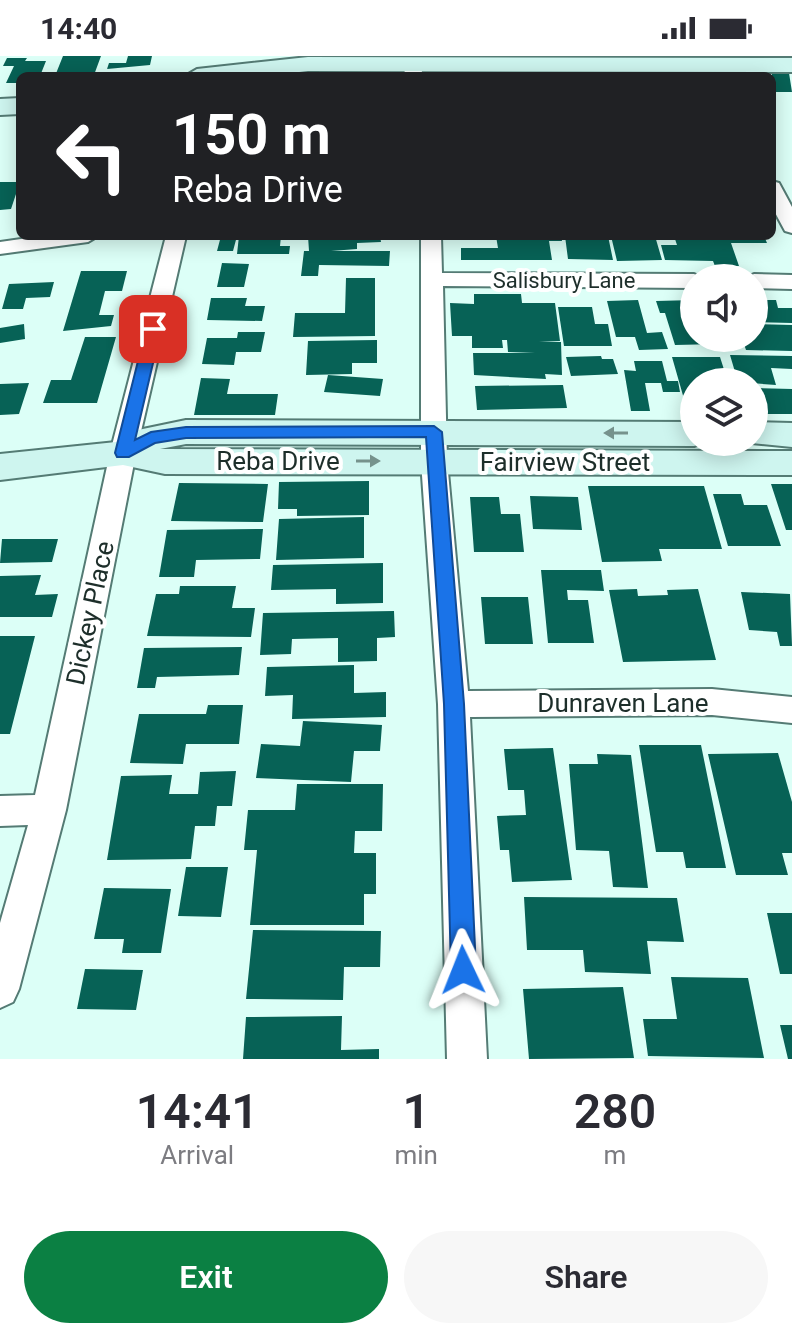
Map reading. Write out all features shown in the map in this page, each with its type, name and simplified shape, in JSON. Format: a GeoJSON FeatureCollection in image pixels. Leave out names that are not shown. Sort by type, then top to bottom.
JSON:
{"type":"FeatureCollection","features":[{"type":"Feature","properties":{"kind":"street"},"geometry":{"type":"LineString","coordinates":[[235,72],[308,64],[413,70],[728,70],[792,65]]}},
{"type":"Feature","properties":{"kind":"street"},"geometry":{"type":"LineString","coordinates":[[776,195],[792,227]]}},
{"type":"Feature","properties":{"kind":"street"},"geometry":{"type":"LineString","coordinates":[[0,248],[59,240]]}},
{"type":"Feature","properties":{"kind":"street","name":"Dickey Place"},"geometry":{"type":"LineString","coordinates":[[0,989],[49,810],[123,453],[175,240]]}},
{"type":"Feature","properties":{"kind":"street"},"geometry":{"type":"LineString","coordinates":[[431,240],[434,446],[454,704],[467,1059]]}},
{"type":"Feature","properties":{"kind":"street","name":"Salisbury Lane"},"geometry":{"type":"LineString","coordinates":[[433,279],[680,281]]}},
{"type":"Feature","properties":{"kind":"street"},"geometry":{"type":"LineString","coordinates":[[768,281],[792,282]]}},
{"type":"Feature","properties":{"kind":"street"},"geometry":{"type":"LineString","coordinates":[[768,434],[792,435]]}},
{"type":"Feature","properties":{"kind":"street","name":"Fairview Street"},"geometry":{"type":"LineString","coordinates":[[434,446],[680,435]]}},
{"type":"Feature","properties":{"kind":"street","name":"Reba Drive"},"geometry":{"type":"LineString","coordinates":[[0,467],[123,453],[165,462],[434,446]]}},
{"type":"Feature","properties":{"kind":"street","name":"Fairview Street"},"geometry":{"type":"LineString","coordinates":[[434,446],[792,463]]}},
{"type":"Feature","properties":{"kind":"street","name":"Dunraven Lane"},"geometry":{"type":"LineString","coordinates":[[454,704],[712,702],[792,710]]}},
{"type":"Feature","properties":{"kind":"street"},"geometry":{"type":"LineString","coordinates":[[0,811],[49,810]]}},
{"type":"Feature","properties":{"kind":"building"},"geometry":{"type":"Polygon","coordinates":[[[63,56],[101,56],[95,72],[57,72],[63,56]]]}},
{"type":"Feature","properties":{"kind":"building"},"geometry":{"type":"Polygon","coordinates":[[[128,56],[152,56],[150,65],[107,69],[109,63],[126,63],[128,56]]]}},
{"type":"Feature","properties":{"kind":"building"},"geometry":{"type":"Polygon","coordinates":[[[7,58],[46,61],[42,72],[16,72],[16,83],[6,83],[14,66],[3,66],[7,58]]]}},
{"type":"Feature","properties":{"kind":"building"},"geometry":{"type":"Polygon","coordinates":[[[776,73],[789,73],[792,92],[776,92],[776,73]]]}},
{"type":"Feature","properties":{"kind":"building"},"geometry":{"type":"Polygon","coordinates":[[[0,182],[16,182],[11,209],[0,210],[0,182]]]}},
{"type":"Feature","properties":{"kind":"building"},"geometry":{"type":"Polygon","coordinates":[[[220,240],[236,240],[233,251],[217,251],[220,240]]]}},
{"type":"Feature","properties":{"kind":"building"},"geometry":{"type":"Polygon","coordinates":[[[239,240],[281,240],[280,246],[290,246],[289,254],[237,254],[239,240]]]}},
{"type":"Feature","properties":{"kind":"building"},"geometry":{"type":"Polygon","coordinates":[[[308,240],[381,240],[357,243],[357,249],[331,251],[390,251],[389,266],[319,265],[318,276],[301,276],[304,251],[309,251],[308,240]]]}},
{"type":"Feature","properties":{"kind":"building"},"geometry":{"type":"Polygon","coordinates":[[[497,240],[562,241],[549,241],[552,260],[461,260],[461,248],[498,248],[497,240]]]}},
{"type":"Feature","properties":{"kind":"building"},"geometry":{"type":"Polygon","coordinates":[[[566,240],[609,240],[613,260],[568,259],[566,240]]]}},
{"type":"Feature","properties":{"kind":"building"},"geometry":{"type":"Polygon","coordinates":[[[612,240],[656,240],[662,260],[617,261],[612,240]]]}},
{"type":"Feature","properties":{"kind":"building"},"geometry":{"type":"Polygon","coordinates":[[[675,240],[766,240],[767,243],[731,243],[738,264],[665,260],[661,245],[677,245],[675,240]]]}},
{"type":"Feature","properties":{"kind":"building"},"geometry":{"type":"Polygon","coordinates":[[[222,263],[249,264],[244,287],[217,287],[222,263]]]}},
{"type":"Feature","properties":{"kind":"building"},"geometry":{"type":"Polygon","coordinates":[[[81,271],[127,271],[122,291],[105,291],[99,315],[114,315],[111,326],[63,331],[81,271]]]}},
{"type":"Feature","properties":{"kind":"building"},"geometry":{"type":"Polygon","coordinates":[[[346,278],[375,278],[375,336],[293,337],[295,313],[345,313],[346,278]]]}},
{"type":"Feature","properties":{"kind":"building"},"geometry":{"type":"Polygon","coordinates":[[[54,282],[50,297],[26,298],[23,309],[2,309],[9,284],[54,282]]]}},
{"type":"Feature","properties":{"kind":"building"},"geometry":{"type":"Polygon","coordinates":[[[474,294],[521,294],[522,303],[555,303],[560,341],[539,342],[561,342],[562,375],[545,374],[546,379],[474,375],[473,353],[535,353],[508,352],[507,340],[502,340],[503,348],[472,348],[472,336],[452,336],[450,303],[474,304],[474,294]]]}},
{"type":"Feature","properties":{"kind":"building"},"geometry":{"type":"Polygon","coordinates":[[[211,298],[247,298],[245,306],[265,306],[262,321],[207,320],[211,298]]]}},
{"type":"Feature","properties":{"kind":"building"},"geometry":{"type":"Polygon","coordinates":[[[638,300],[647,333],[662,332],[668,349],[639,350],[635,337],[616,337],[607,301],[638,300]]]}},
{"type":"Feature","properties":{"kind":"building"},"geometry":{"type":"Polygon","coordinates":[[[680,300],[680,345],[675,345],[665,313],[660,313],[656,301],[680,300]]]}},
{"type":"Feature","properties":{"kind":"building"},"geometry":{"type":"Polygon","coordinates":[[[768,300],[776,300],[778,308],[792,308],[792,323],[768,322],[768,300]]]}},
{"type":"Feature","properties":{"kind":"building"},"geometry":{"type":"Polygon","coordinates":[[[558,307],[592,307],[595,324],[608,324],[612,346],[564,346],[558,307]]]}},
{"type":"Feature","properties":{"kind":"building"},"geometry":{"type":"Polygon","coordinates":[[[24,324],[25,339],[0,343],[0,328],[24,324]]]}},
{"type":"Feature","properties":{"kind":"building"},"geometry":{"type":"Polygon","coordinates":[[[768,324],[792,325],[792,351],[768,350],[768,324]]]}},
{"type":"Feature","properties":{"kind":"building"},"geometry":{"type":"Polygon","coordinates":[[[238,332],[265,332],[261,352],[236,352],[234,365],[202,364],[207,338],[237,338],[238,332]]]}},
{"type":"Feature","properties":{"kind":"building"},"geometry":{"type":"Polygon","coordinates":[[[85,337],[116,337],[97,403],[43,403],[51,380],[71,380],[85,337]]]}},
{"type":"Feature","properties":{"kind":"building"},"geometry":{"type":"Polygon","coordinates":[[[377,340],[377,363],[352,363],[352,374],[306,375],[308,341],[377,340]]]}},
{"type":"Feature","properties":{"kind":"building"},"geometry":{"type":"Polygon","coordinates":[[[730,355],[792,356],[792,369],[771,368],[776,385],[768,384],[768,368],[734,368],[730,355]]]}},
{"type":"Feature","properties":{"kind":"building"},"geometry":{"type":"Polygon","coordinates":[[[601,356],[602,359],[613,359],[618,374],[571,376],[566,357],[601,356]]]}},
{"type":"Feature","properties":{"kind":"building"},"geometry":{"type":"Polygon","coordinates":[[[672,357],[720,357],[724,368],[680,368],[680,385],[672,357]]]}},
{"type":"Feature","properties":{"kind":"building"},"geometry":{"type":"Polygon","coordinates":[[[634,361],[662,361],[667,381],[678,381],[680,392],[663,392],[661,383],[645,383],[650,411],[631,411],[624,370],[636,371],[634,361]]]}},
{"type":"Feature","properties":{"kind":"building"},"geometry":{"type":"Polygon","coordinates":[[[328,375],[383,379],[380,396],[324,392],[328,375]]]}},
{"type":"Feature","properties":{"kind":"building"},"geometry":{"type":"Polygon","coordinates":[[[201,378],[230,379],[227,394],[278,394],[275,415],[194,415],[201,378]]]}},
{"type":"Feature","properties":{"kind":"building"},"geometry":{"type":"Polygon","coordinates":[[[29,383],[19,414],[0,415],[0,384],[29,383]]]}},
{"type":"Feature","properties":{"kind":"building"},"geometry":{"type":"Polygon","coordinates":[[[563,385],[567,408],[477,410],[475,386],[563,385]]]}},
{"type":"Feature","properties":{"kind":"building"},"geometry":{"type":"Polygon","coordinates":[[[768,388],[792,389],[792,414],[768,414],[768,388]]]}},
{"type":"Feature","properties":{"kind":"building"},"geometry":{"type":"Polygon","coordinates":[[[369,481],[369,515],[297,516],[297,509],[278,509],[279,482],[369,481]]]}},
{"type":"Feature","properties":{"kind":"building"},"geometry":{"type":"Polygon","coordinates":[[[179,483],[268,484],[263,522],[171,521],[179,483]]]}},
{"type":"Feature","properties":{"kind":"building"},"geometry":{"type":"Polygon","coordinates":[[[771,484],[792,484],[792,530],[786,530],[771,484]]]}},
{"type":"Feature","properties":{"kind":"building"},"geometry":{"type":"Polygon","coordinates":[[[588,486],[704,486],[722,549],[659,549],[662,561],[602,562],[588,486]]]}},
{"type":"Feature","properties":{"kind":"building"},"geometry":{"type":"Polygon","coordinates":[[[713,494],[741,494],[744,505],[767,505],[781,546],[728,546],[713,494]]]}},
{"type":"Feature","properties":{"kind":"building"},"geometry":{"type":"Polygon","coordinates":[[[530,496],[578,497],[582,530],[533,529],[530,496]]]}},
{"type":"Feature","properties":{"kind":"building"},"geometry":{"type":"Polygon","coordinates":[[[470,497],[499,497],[501,514],[520,514],[524,552],[474,552],[470,497]]]}},
{"type":"Feature","properties":{"kind":"building"},"geometry":{"type":"Polygon","coordinates":[[[364,517],[364,558],[276,560],[279,519],[364,517]]]}},
{"type":"Feature","properties":{"kind":"building"},"geometry":{"type":"Polygon","coordinates":[[[263,529],[260,559],[196,560],[194,577],[159,577],[167,530],[263,529]]]}},
{"type":"Feature","properties":{"kind":"building"},"geometry":{"type":"Polygon","coordinates":[[[2,539],[58,539],[52,562],[0,563],[2,539]]]}},
{"type":"Feature","properties":{"kind":"building"},"geometry":{"type":"Polygon","coordinates":[[[383,563],[383,603],[336,604],[336,589],[271,590],[273,565],[383,563]]]}},
{"type":"Feature","properties":{"kind":"building"},"geometry":{"type":"Polygon","coordinates":[[[541,570],[601,570],[604,591],[567,590],[568,600],[588,600],[594,643],[548,643],[541,570]]]}},
{"type":"Feature","properties":{"kind":"building"},"geometry":{"type":"Polygon","coordinates":[[[41,575],[35,595],[58,594],[52,617],[0,617],[0,576],[41,575]]]}},
{"type":"Feature","properties":{"kind":"building"},"geometry":{"type":"Polygon","coordinates":[[[180,586],[236,586],[232,608],[255,608],[251,637],[147,636],[156,594],[179,594],[180,586]]]}},
{"type":"Feature","properties":{"kind":"building"},"geometry":{"type":"Polygon","coordinates":[[[637,589],[638,596],[668,595],[667,590],[698,589],[716,660],[623,662],[609,590],[637,589]]]}},
{"type":"Feature","properties":{"kind":"building"},"geometry":{"type":"Polygon","coordinates":[[[741,592],[790,594],[792,646],[780,646],[777,632],[749,630],[741,592]]]}},
{"type":"Feature","properties":{"kind":"building"},"geometry":{"type":"Polygon","coordinates":[[[481,597],[528,597],[533,644],[485,644],[481,597]]]}},
{"type":"Feature","properties":{"kind":"building"},"geometry":{"type":"Polygon","coordinates":[[[394,611],[395,637],[377,638],[377,661],[338,662],[338,638],[292,639],[291,654],[260,655],[263,613],[394,611]]]}},
{"type":"Feature","properties":{"kind":"building"},"geometry":{"type":"Polygon","coordinates":[[[0,636],[35,636],[10,734],[0,734],[0,636]]]}},
{"type":"Feature","properties":{"kind":"building"},"geometry":{"type":"Polygon","coordinates":[[[242,647],[239,675],[157,677],[155,688],[137,688],[144,648],[242,647]]]}},
{"type":"Feature","properties":{"kind":"building"},"geometry":{"type":"Polygon","coordinates":[[[354,665],[354,693],[386,692],[386,717],[292,719],[293,695],[265,696],[267,667],[354,665]]]}},
{"type":"Feature","properties":{"kind":"building"},"geometry":{"type":"Polygon","coordinates":[[[208,705],[243,705],[239,744],[186,744],[183,764],[130,763],[139,714],[206,714],[208,705]]]}},
{"type":"Feature","properties":{"kind":"building"},"geometry":{"type":"Polygon","coordinates":[[[303,721],[382,725],[380,751],[354,751],[351,782],[256,778],[261,744],[300,746],[303,721]]]}},
{"type":"Feature","properties":{"kind":"building"},"geometry":{"type":"Polygon","coordinates":[[[639,745],[701,745],[726,868],[686,868],[683,852],[656,852],[639,745]]]}},
{"type":"Feature","properties":{"kind":"building"},"geometry":{"type":"Polygon","coordinates":[[[553,748],[572,880],[512,882],[509,850],[500,850],[497,816],[526,815],[524,790],[508,790],[504,749],[553,748]]]}},
{"type":"Feature","properties":{"kind":"building"},"geometry":{"type":"Polygon","coordinates":[[[778,753],[792,802],[792,853],[782,853],[788,875],[736,875],[708,754],[778,753]]]}},
{"type":"Feature","properties":{"kind":"building"},"geometry":{"type":"Polygon","coordinates":[[[597,754],[631,755],[648,888],[613,887],[609,851],[576,850],[569,764],[598,764],[597,754]]]}},
{"type":"Feature","properties":{"kind":"building"},"geometry":{"type":"Polygon","coordinates":[[[236,771],[232,806],[217,806],[215,826],[195,826],[191,859],[107,860],[121,776],[172,775],[169,794],[198,794],[200,772],[236,771]]]}},
{"type":"Feature","properties":{"kind":"building"},"geometry":{"type":"Polygon","coordinates":[[[297,784],[383,784],[382,831],[355,831],[354,853],[376,853],[376,894],[364,894],[364,925],[250,925],[257,850],[244,850],[248,810],[295,810],[297,784]]]}},
{"type":"Feature","properties":{"kind":"building"},"geometry":{"type":"Polygon","coordinates":[[[186,867],[228,867],[221,917],[178,916],[186,867]]]}},
{"type":"Feature","properties":{"kind":"building"},"geometry":{"type":"Polygon","coordinates":[[[104,888],[171,889],[161,953],[122,953],[124,939],[94,939],[104,888]]]}},
{"type":"Feature","properties":{"kind":"building"},"geometry":{"type":"Polygon","coordinates":[[[524,897],[677,898],[684,942],[647,941],[651,974],[585,972],[583,950],[527,950],[524,897]]]}},
{"type":"Feature","properties":{"kind":"building"},"geometry":{"type":"Polygon","coordinates":[[[767,913],[792,913],[792,974],[780,974],[767,913]]]}},
{"type":"Feature","properties":{"kind":"building"},"geometry":{"type":"Polygon","coordinates":[[[253,930],[381,931],[380,967],[344,967],[343,1000],[246,999],[253,930]]]}},
{"type":"Feature","properties":{"kind":"building"},"geometry":{"type":"Polygon","coordinates":[[[85,969],[143,970],[136,1010],[77,1009],[85,969]]]}},
{"type":"Feature","properties":{"kind":"building"},"geometry":{"type":"Polygon","coordinates":[[[671,977],[748,978],[764,1058],[648,1056],[643,1019],[677,1019],[671,977]]]}},
{"type":"Feature","properties":{"kind":"building"},"geometry":{"type":"Polygon","coordinates":[[[623,987],[634,1058],[529,1059],[523,989],[623,987]]]}},
{"type":"Feature","properties":{"kind":"building"},"geometry":{"type":"Polygon","coordinates":[[[342,1016],[341,1050],[379,1049],[379,1059],[243,1059],[246,1017],[342,1016]]]}},
{"type":"Feature","properties":{"kind":"building"},"geometry":{"type":"Polygon","coordinates":[[[780,1025],[792,1025],[792,1059],[788,1059],[780,1025]]]}},
{"type":"Feature","properties":{"kind":"route"},"geometry":{"type":"LineString","coordinates":[[153,329],[123,453],[151,438],[186,432],[434,432],[454,704],[463,970]]}}]}
